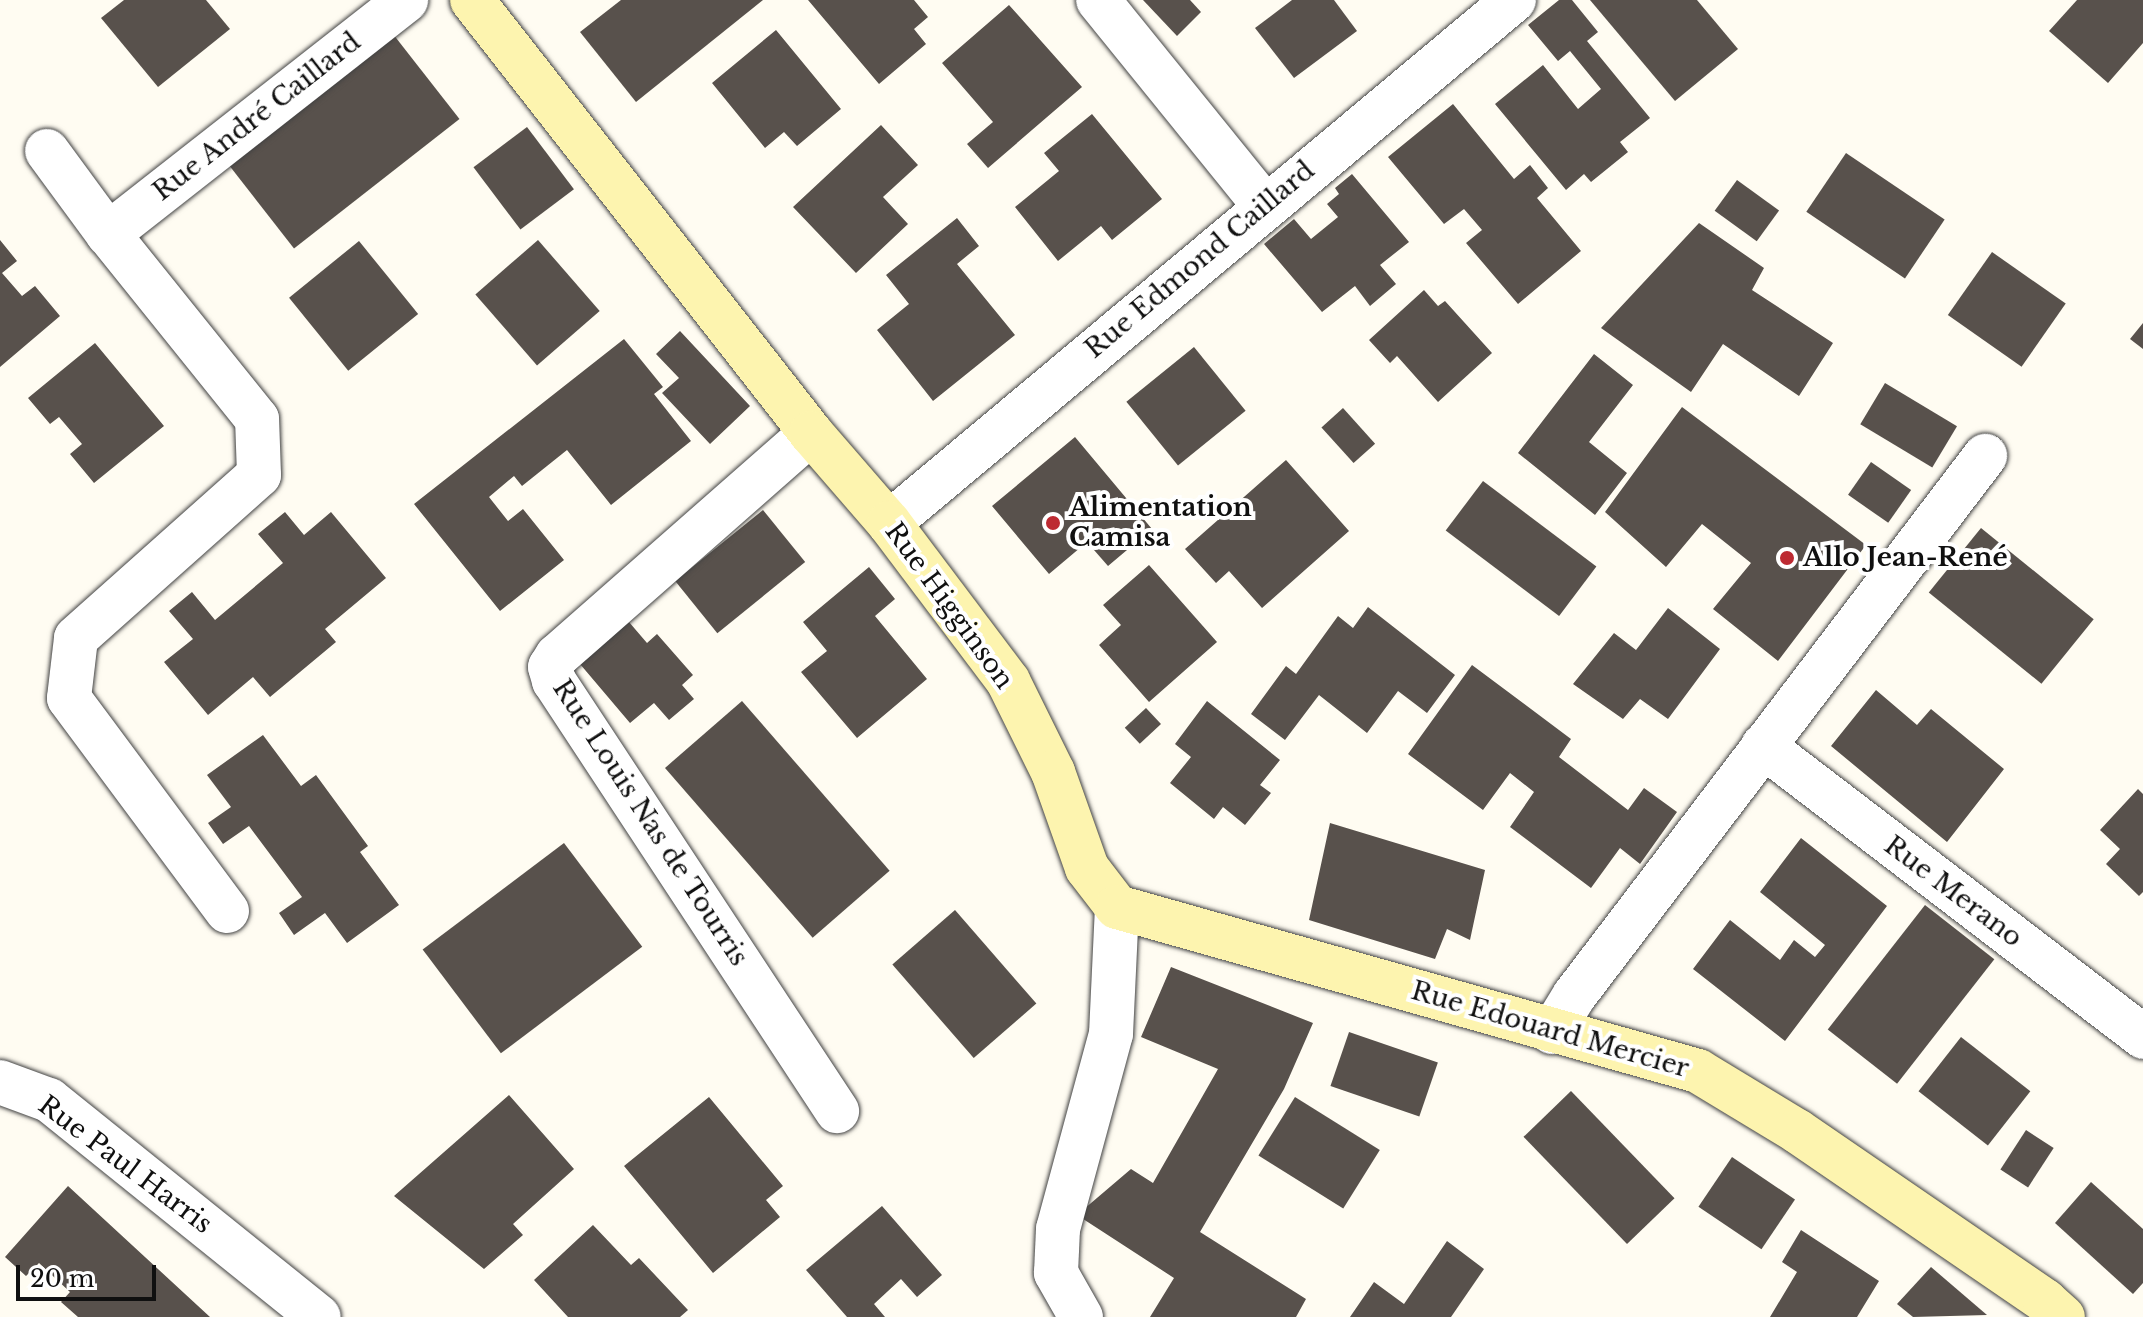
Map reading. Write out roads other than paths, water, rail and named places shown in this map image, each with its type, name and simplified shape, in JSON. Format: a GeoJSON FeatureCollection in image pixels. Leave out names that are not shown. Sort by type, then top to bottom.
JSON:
{"type":"FeatureCollection","features":[{"type":"Feature","properties":{"kind":"street","name":"Rue André Caillard"},"geometry":{"type":"LineString","coordinates":[[108,234],[406,0]]}},
{"type":"Feature","properties":{"kind":"street","name":"Rue Higginson"},"geometry":{"type":"LineString","coordinates":[[472,0],[811,433],[889,523],[1008,681],[1053,772],[1087,868],[1117,907]]}},
{"type":"Feature","properties":{"kind":"street"},"geometry":{"type":"LineString","coordinates":[[1098,0],[1265,206]]}},
{"type":"Feature","properties":{"kind":"street","name":"Rue Edmond Caillard"},"geometry":{"type":"LineString","coordinates":[[889,523],[1514,0]]}},
{"type":"Feature","properties":{"kind":"street"},"geometry":{"type":"LineString","coordinates":[[47,151],[108,234],[257,419],[259,475],[76,638],[69,698],[227,911]]}},
{"type":"Feature","properties":{"kind":"street","name":"Rue Louis Nas de Tourris"},"geometry":{"type":"LineString","coordinates":[[811,433],[557,656],[550,667],[554,681],[837,1111]]}},
{"type":"Feature","properties":{"kind":"street"},"geometry":{"type":"LineString","coordinates":[[1552,1032],[1574,996],[1985,456]]}},
{"type":"Feature","properties":{"kind":"street","name":"Rue Merano"},"geometry":{"type":"LineString","coordinates":[[1763,746],[2143,1037]]}},
{"type":"Feature","properties":{"kind":"street"},"geometry":{"type":"LineString","coordinates":[[1081,1317],[1056,1273],[1058,1229],[1111,1034],[1117,907]]}},
{"type":"Feature","properties":{"kind":"street","name":"Rue Edouard Mercier"},"geometry":{"type":"LineString","coordinates":[[1117,907],[1698,1071],[1797,1131],[2045,1301],[2063,1317]]}},
{"type":"Feature","properties":{"kind":"street","name":"Rue Paul Harris"},"geometry":{"type":"LineString","coordinates":[[0,1082],[49,1100],[319,1317]]}},
{"type":"Feature","properties":{"kind":"place","name":"Alimentation Camisa"},"geometry":{"type":"Point","coordinates":[1053,523]}},
{"type":"Feature","properties":{"kind":"place","name":"Allo Jean-René"},"geometry":{"type":"Point","coordinates":[1787,558]}}]}
